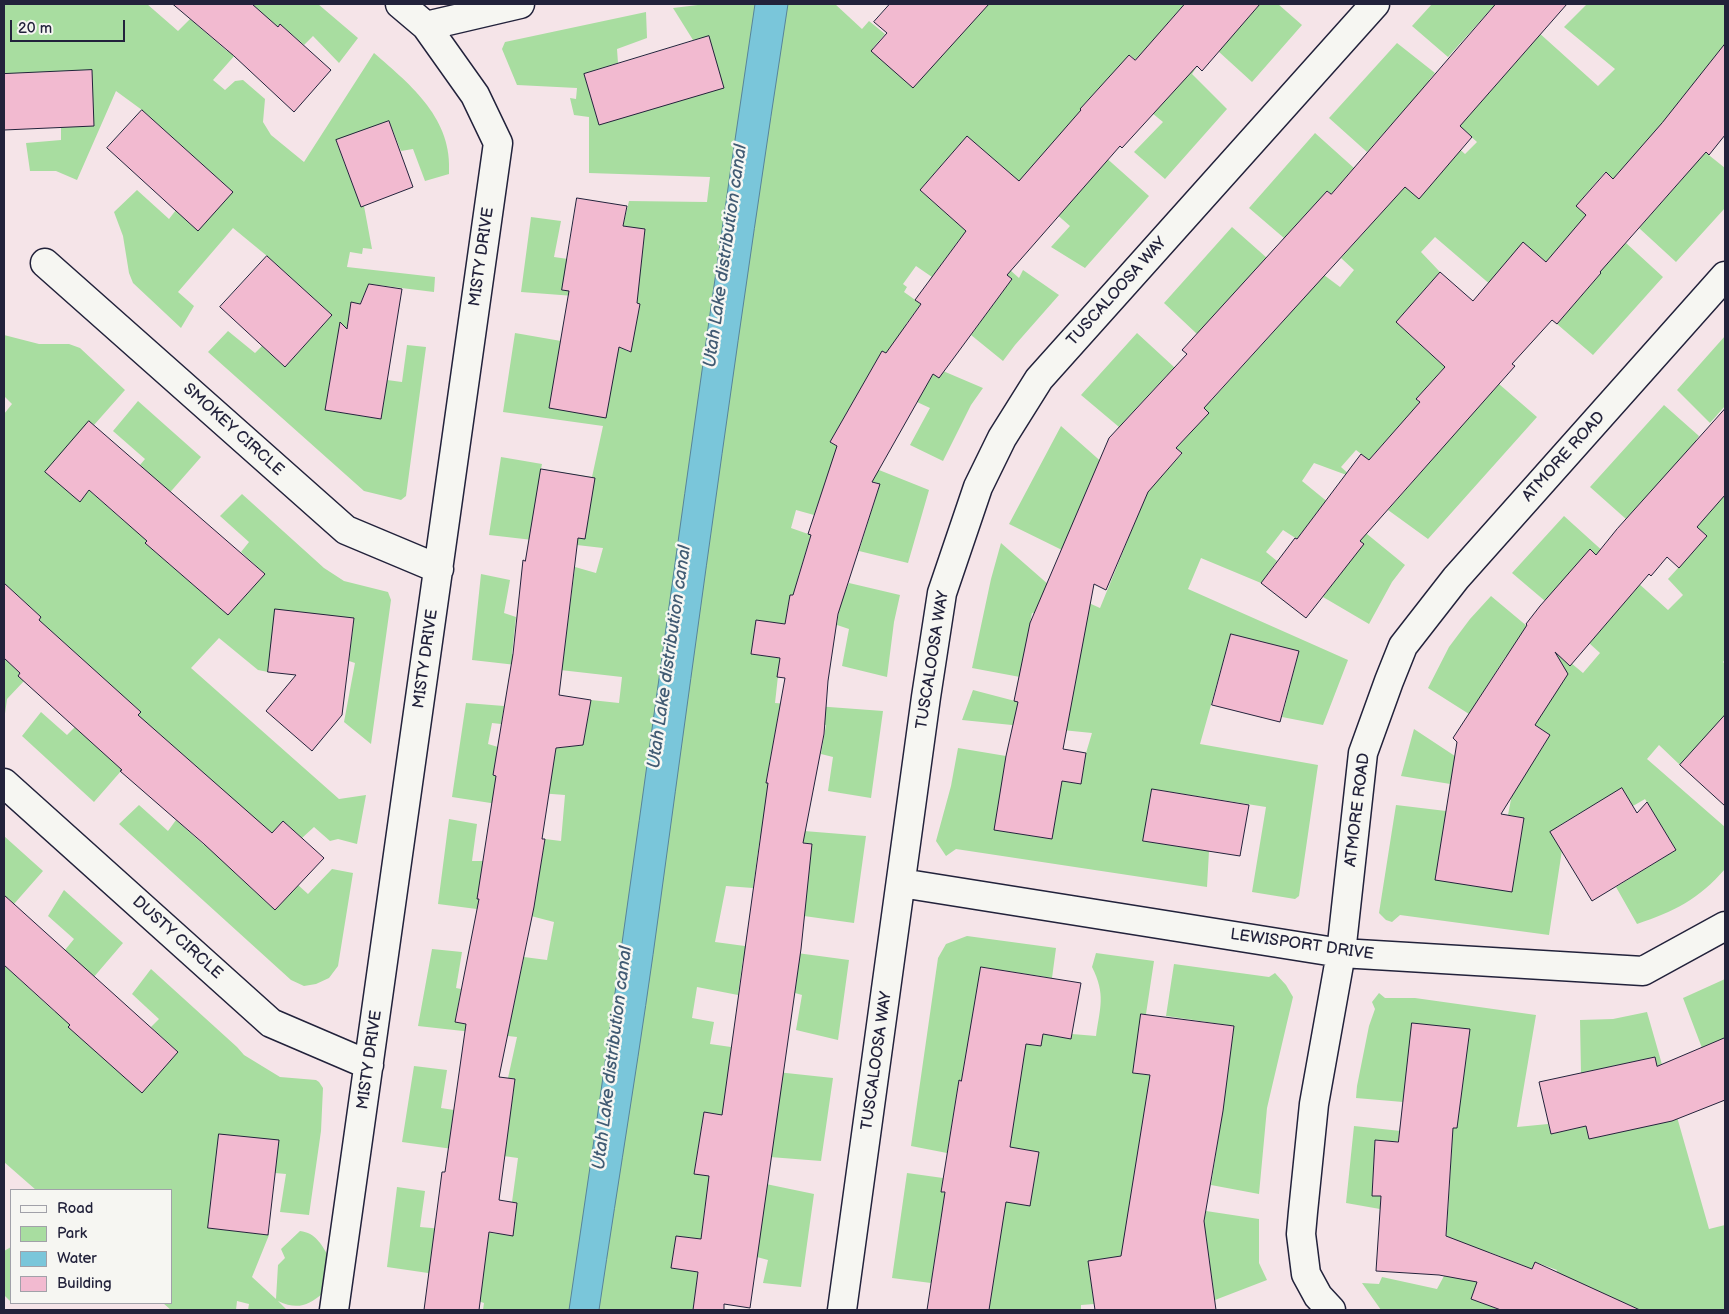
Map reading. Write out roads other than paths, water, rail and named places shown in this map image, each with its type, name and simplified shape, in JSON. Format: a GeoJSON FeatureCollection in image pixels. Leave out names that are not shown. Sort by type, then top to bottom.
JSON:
{"type":"FeatureCollection","features":[{"type":"Feature","properties":{"kind":"street","name":"MISTY DRIVE"},"geometry":{"type":"LineString","coordinates":[[334,1310],[498,143],[475,95],[426,26],[400,4]]}},
{"type":"Feature","properties":{"kind":"street"},"geometry":{"type":"LineString","coordinates":[[426,26],[520,4]]}},
{"type":"Feature","properties":{"kind":"street","name":"TUSCALOOSA WAY"},"geometry":{"type":"LineString","coordinates":[[842,1310],[942,593],[978,487],[1002,438],[1040,379],[1375,4]]}},
{"type":"Feature","properties":{"kind":"street","name":"SMOKEY CIRCLE"},"geometry":{"type":"LineString","coordinates":[[45,263],[346,530],[439,569]]}},
{"type":"Feature","properties":{"kind":"street","name":"ATMORE ROAD"},"geometry":{"type":"LineString","coordinates":[[1331,1310],[1312,1286],[1306,1274],[1301,1234],[1302,1212],[1314,1104],[1341,953],[1364,753],[1389,681],[1404,646],[1456,578],[1725,276]]}},
{"type":"Feature","properties":{"kind":"street","name":"DUSTY CIRCLE"},"geometry":{"type":"LineString","coordinates":[[4,783],[271,1022],[369,1065]]}},
{"type":"Feature","properties":{"kind":"street","name":"LEWISPORT DRIVE"},"geometry":{"type":"LineString","coordinates":[[901,883],[1341,953],[1643,971],[1725,926]]}},
{"type":"Feature","properties":{"kind":"water","name":"Utah Lake distribution canal"},"geometry":{"type":"Polygon","coordinates":[[[755,4],[788,4],[722,453],[653,955],[599,1310],[569,1310],[708,330],[755,4]]]}}]}
